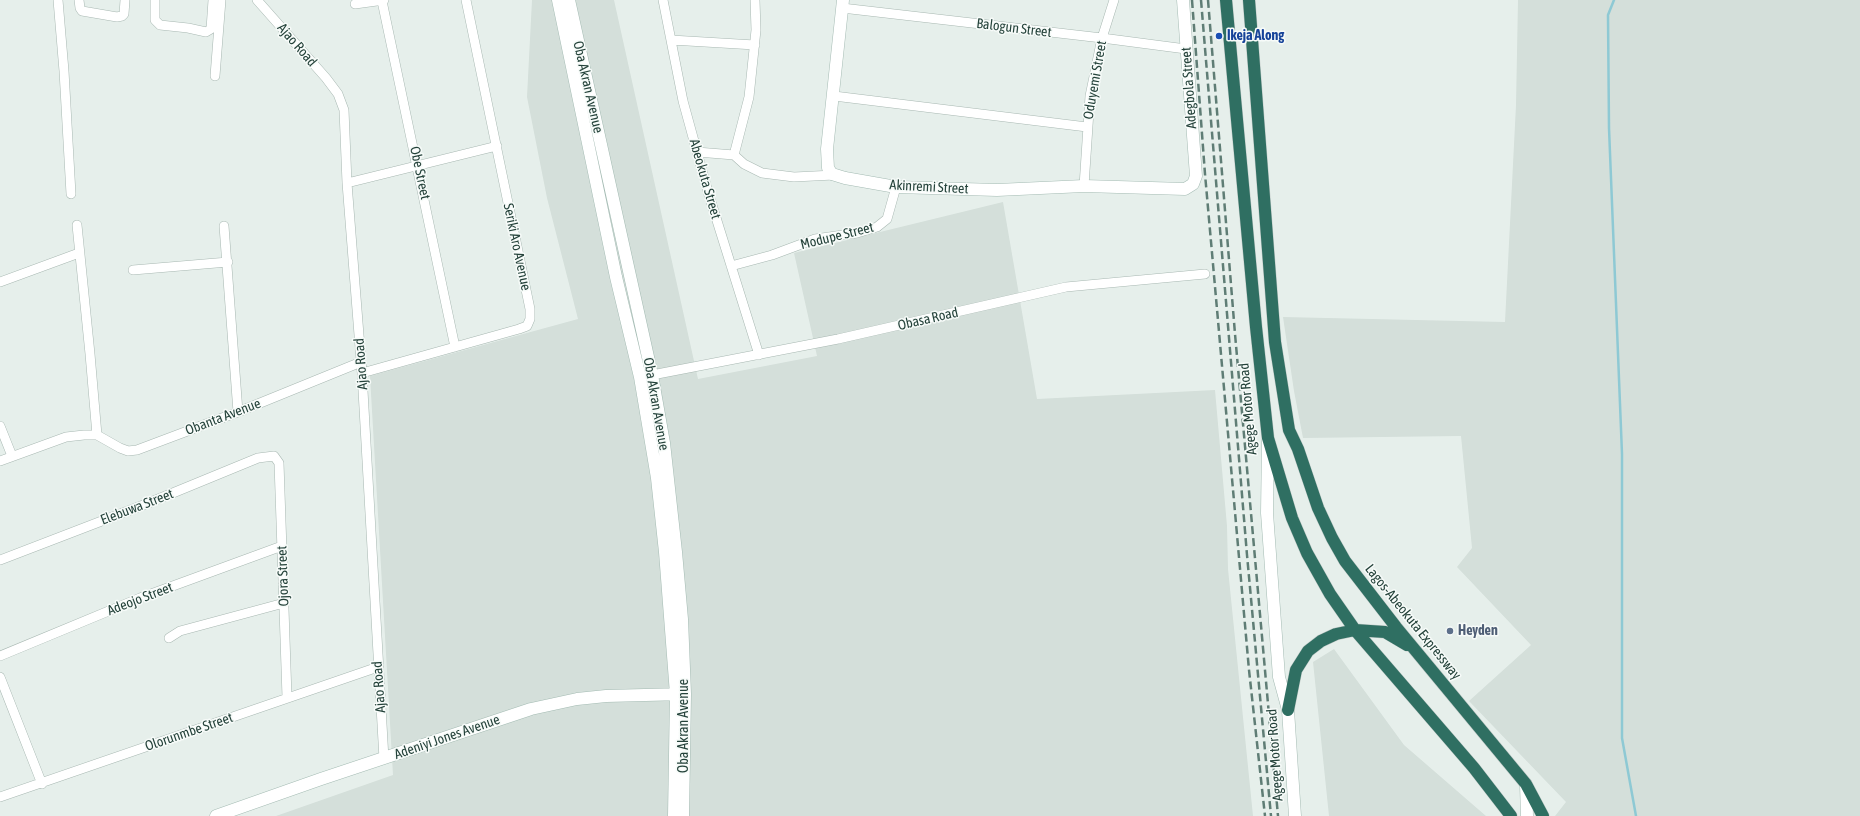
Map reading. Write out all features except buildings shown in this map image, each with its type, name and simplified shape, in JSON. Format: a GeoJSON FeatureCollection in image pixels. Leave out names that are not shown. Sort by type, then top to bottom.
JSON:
{"type":"FeatureCollection","features":[{"type":"Feature","properties":{"kind":"highway","name":"Agege Motor Road"},"geometry":{"type":"LineString","coordinates":[[1226,0],[1256,327],[1268,438]]}},
{"type":"Feature","properties":{"kind":"highway","name":"Lagos-Abeokuta Expressway"},"geometry":{"type":"LineString","coordinates":[[1249,0],[1275,342],[1289,430],[1298,448],[1318,508],[1332,538],[1361,584],[1526,784],[1543,816]]}},
{"type":"Feature","properties":{"kind":"highway"},"geometry":{"type":"LineString","coordinates":[[1268,438],[1289,511],[1307,553],[1330,594],[1355,630],[1474,768],[1511,816]]}},
{"type":"Feature","properties":{"kind":"highway"},"geometry":{"type":"LineString","coordinates":[[1288,710],[1296,670],[1308,651],[1321,641],[1336,634],[1355,630],[1384,632],[1415,649]]}},
{"type":"Feature","properties":{"kind":"main road","name":"Oba Akran Avenue"},"geometry":{"type":"LineString","coordinates":[[558,0],[616,276],[640,377],[649,425],[657,478],[680,694],[683,816]]}},
{"type":"Feature","properties":{"kind":"main road","name":"Oba Akran Avenue"},"geometry":{"type":"LineString","coordinates":[[569,0],[652,374],[664,443],[682,619],[674,816]]}},
{"type":"Feature","properties":{"kind":"main road","name":"Adegbola Street"},"geometry":{"type":"LineString","coordinates":[[1183,0],[1196,176]]}},
{"type":"Feature","properties":{"kind":"main road"},"geometry":{"type":"LineString","coordinates":[[834,175],[828,168],[826,161],[834,96],[842,4]]}},
{"type":"Feature","properties":{"kind":"main road","name":"Akinremi Street"},"geometry":{"type":"LineString","coordinates":[[834,175],[896,187],[997,190],[1084,186],[1185,189],[1193,184],[1196,176]]}},
{"type":"Feature","properties":{"kind":"main road","name":"Agege Motor Road"},"geometry":{"type":"LineString","coordinates":[[1268,438],[1267,513],[1279,677],[1288,710],[1295,816]]}},
{"type":"Feature","properties":{"kind":"main road","name":"Adeniyi Jones Avenue"},"geometry":{"type":"LineString","coordinates":[[216,816],[321,779],[531,709],[577,699],[606,696],[680,694]]}},
{"type":"Feature","properties":{"kind":"main road"},"geometry":{"type":"LineString","coordinates":[[1526,784],[1527,816]]}},
{"type":"Feature","properties":{"kind":"street"},"geometry":{"type":"LineString","coordinates":[[58,0],[71,194]]}},
{"type":"Feature","properties":{"kind":"street"},"geometry":{"type":"LineString","coordinates":[[79,0],[82,11],[117,17],[124,14],[125,0]]}},
{"type":"Feature","properties":{"kind":"street"},"geometry":{"type":"LineString","coordinates":[[156,0],[155,20],[160,25],[188,28],[206,32],[211,29],[213,0]]}},
{"type":"Feature","properties":{"kind":"street"},"geometry":{"type":"LineString","coordinates":[[215,76],[221,0]]}},
{"type":"Feature","properties":{"kind":"street","name":"Ajao Road"},"geometry":{"type":"LineString","coordinates":[[257,0],[326,78],[342,102],[346,126],[347,183],[362,362],[384,759]]}},
{"type":"Feature","properties":{"kind":"street"},"geometry":{"type":"LineString","coordinates":[[355,4],[383,0]]}},
{"type":"Feature","properties":{"kind":"street","name":"Obe Street"},"geometry":{"type":"LineString","coordinates":[[383,0],[455,347]]}},
{"type":"Feature","properties":{"kind":"street","name":"Seriki Aro Avenue"},"geometry":{"type":"LineString","coordinates":[[362,373],[519,329],[526,326],[530,319],[530,309],[466,0]]}},
{"type":"Feature","properties":{"kind":"street","name":"Abeokuta Street"},"geometry":{"type":"LineString","coordinates":[[663,0],[683,101],[731,266],[759,355]]}},
{"type":"Feature","properties":{"kind":"street"},"geometry":{"type":"LineString","coordinates":[[734,155],[749,97],[756,30],[755,0]]}},
{"type":"Feature","properties":{"kind":"street","name":"Oduyemi Street"},"geometry":{"type":"LineString","coordinates":[[1084,186],[1090,96],[1102,38],[1114,0]]}},
{"type":"Feature","properties":{"kind":"street","name":"Balogun Street"},"geometry":{"type":"LineString","coordinates":[[842,4],[1186,49]]}},
{"type":"Feature","properties":{"kind":"street"},"geometry":{"type":"LineString","coordinates":[[671,40],[754,46]]}},
{"type":"Feature","properties":{"kind":"street"},"geometry":{"type":"LineString","coordinates":[[834,96],[1087,127]]}},
{"type":"Feature","properties":{"kind":"street"},"geometry":{"type":"LineString","coordinates":[[347,183],[497,146]]}},
{"type":"Feature","properties":{"kind":"street"},"geometry":{"type":"LineString","coordinates":[[697,152],[734,155],[744,164],[762,173],[794,177],[834,175]]}},
{"type":"Feature","properties":{"kind":"street","name":"Modupe Street"},"geometry":{"type":"LineString","coordinates":[[731,266],[772,255],[815,239],[857,234],[877,227],[887,219],[896,187]]}},
{"type":"Feature","properties":{"kind":"street"},"geometry":{"type":"LineString","coordinates":[[77,225],[97,435]]}},
{"type":"Feature","properties":{"kind":"street"},"geometry":{"type":"LineString","coordinates":[[224,226],[228,262],[238,412]]}},
{"type":"Feature","properties":{"kind":"street"},"geometry":{"type":"LineString","coordinates":[[0,282],[79,253]]}},
{"type":"Feature","properties":{"kind":"street"},"geometry":{"type":"LineString","coordinates":[[133,270],[228,262]]}},
{"type":"Feature","properties":{"kind":"street","name":"Obasa Road"},"geometry":{"type":"LineString","coordinates":[[652,374],[838,339],[1066,287],[1205,274]]}},
{"type":"Feature","properties":{"kind":"street","name":"Obanta Avenue"},"geometry":{"type":"LineString","coordinates":[[0,461],[66,437],[84,435],[97,435],[128,451],[137,450],[238,412],[362,362]]}},
{"type":"Feature","properties":{"kind":"street"},"geometry":{"type":"LineString","coordinates":[[0,426],[12,456]]}},
{"type":"Feature","properties":{"kind":"street","name":"Ojora Street"},"geometry":{"type":"LineString","coordinates":[[274,456],[279,463],[287,697]]}},
{"type":"Feature","properties":{"kind":"street","name":"Elebuwa Street"},"geometry":{"type":"LineString","coordinates":[[0,560],[146,504],[258,458],[274,456]]}},
{"type":"Feature","properties":{"kind":"street","name":"Adeojo Street"},"geometry":{"type":"LineString","coordinates":[[0,656],[140,598],[282,546]]}},
{"type":"Feature","properties":{"kind":"street"},"geometry":{"type":"LineString","coordinates":[[169,638],[180,630],[284,602]]}},
{"type":"Feature","properties":{"kind":"street","name":"Olorunmbe Street"},"geometry":{"type":"LineString","coordinates":[[0,797],[42,784],[287,697],[378,667]]}},
{"type":"Feature","properties":{"kind":"street"},"geometry":{"type":"LineString","coordinates":[[0,677],[42,784]]}},
{"type":"Feature","properties":{"kind":"shaded area"},"geometry":{"type":"Polygon","coordinates":[[[532,0],[614,0],[698,379],[817,356],[794,253],[1003,202],[1037,399],[1215,390],[1227,526],[1228,569],[1253,816],[276,816],[393,775],[370,376],[578,319],[547,198],[527,97],[532,0]]]}},
{"type":"Feature","properties":{"kind":"shaded area"},"geometry":{"type":"Polygon","coordinates":[[[1518,0],[1860,0],[1860,816],[1555,816],[1566,802],[1469,701],[1531,645],[1457,567],[1472,548],[1461,436],[1303,438],[1294,391],[1283,317],[1505,322],[1516,105],[1518,0]]]}},
{"type":"Feature","properties":{"kind":"shaded area"},"geometry":{"type":"Polygon","coordinates":[[[1334,649],[1404,745],[1486,816],[1329,816],[1313,662],[1334,649]]]}},
{"type":"Feature","properties":{"kind":"waterway"},"geometry":{"type":"LineString","coordinates":[[1614,0],[1608,15],[1609,128],[1622,454],[1622,738],[1636,816]]}},
{"type":"Feature","properties":{"kind":"railway"},"geometry":{"type":"LineString","coordinates":[[1192,0],[1205,174],[1249,670],[1265,816]]}},
{"type":"Feature","properties":{"kind":"railway"},"geometry":{"type":"LineString","coordinates":[[1201,0],[1247,555],[1271,816]]}},
{"type":"Feature","properties":{"kind":"railway"},"geometry":{"type":"LineString","coordinates":[[1208,0],[1235,334],[1278,816]]}},
{"type":"Feature","properties":{"kind":"place","name":"Ikeja Along"},"geometry":{"type":"Point","coordinates":[1219,36]}},
{"type":"Feature","properties":{"kind":"place","name":"Heyden"},"geometry":{"type":"Point","coordinates":[1450,631]}}]}
